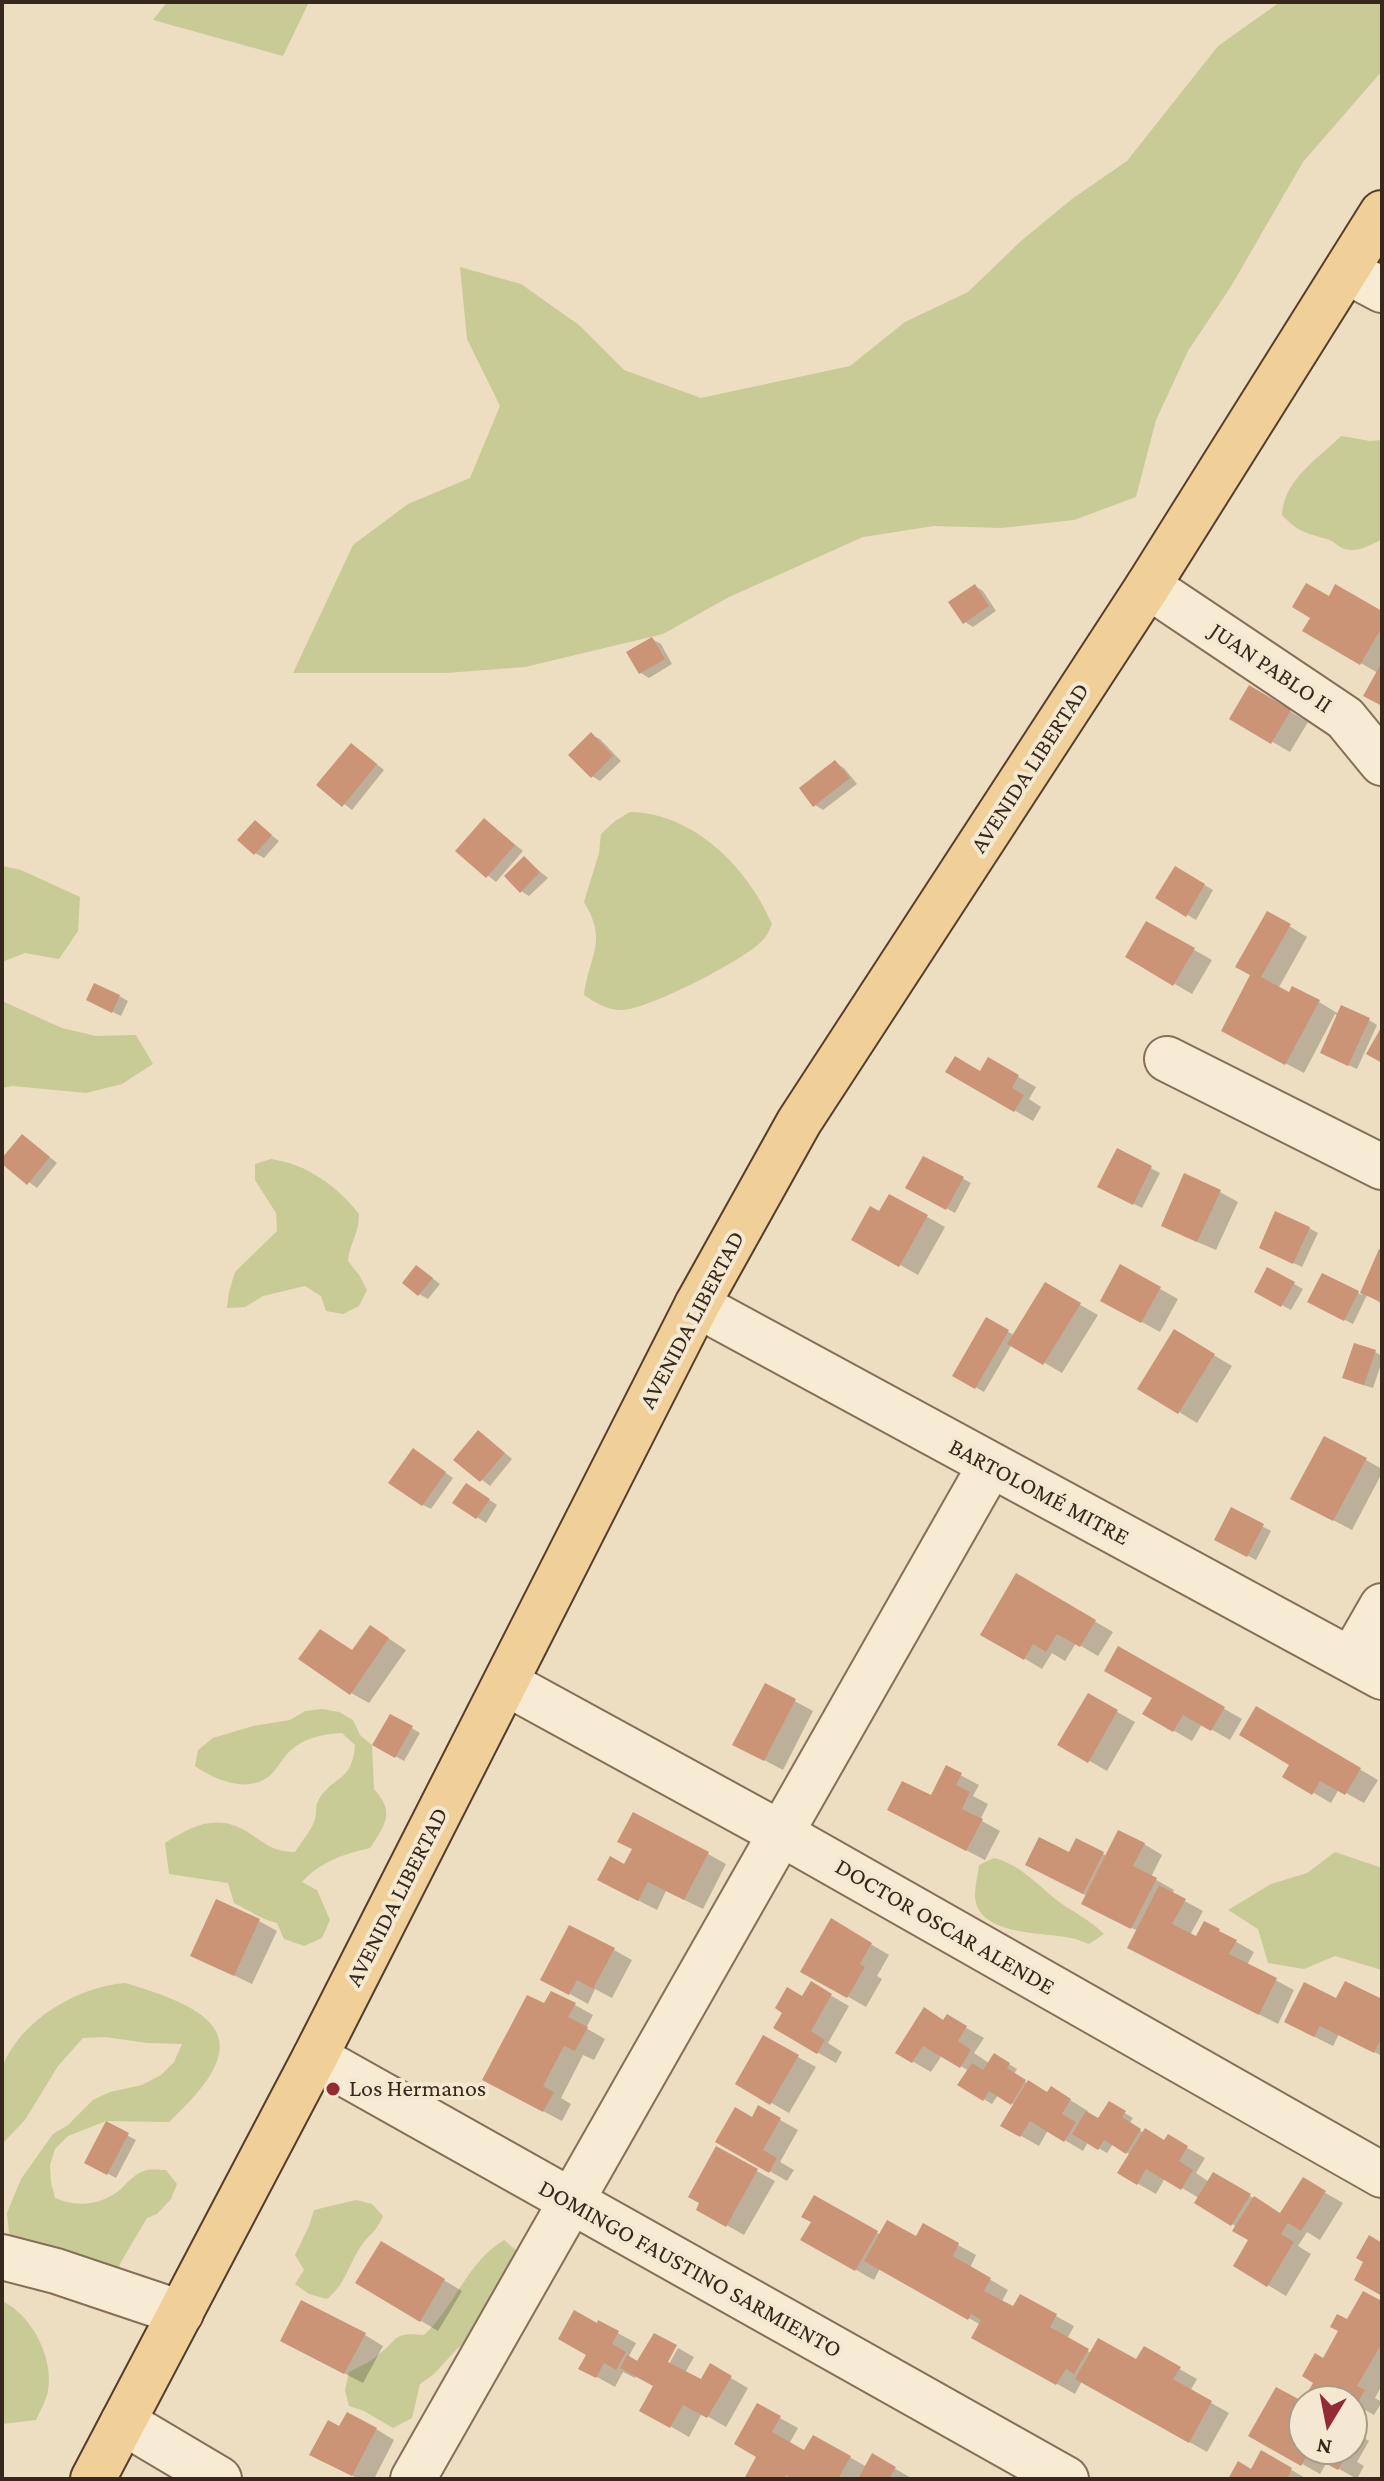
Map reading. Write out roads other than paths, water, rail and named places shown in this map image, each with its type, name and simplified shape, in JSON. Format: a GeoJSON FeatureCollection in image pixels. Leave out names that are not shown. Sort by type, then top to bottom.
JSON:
{"type":"FeatureCollection","features":[{"type":"Feature","properties":{"kind":"main road","name":"AVENIDA LIBERTAD"},"geometry":{"type":"LineString","coordinates":[[93,2479],[315,2057],[697,1305],[799,1122],[1148,586],[1364,280],[1382,213]]}},
{"type":"Feature","properties":{"kind":"street","name":"JUAN PABLO II"},"geometry":{"type":"LineString","coordinates":[[1148,586],[1345,718],[1382,763]]}},
{"type":"Feature","properties":{"kind":"street"},"geometry":{"type":"LineString","coordinates":[[1167,1059],[1382,1167]]}},
{"type":"Feature","properties":{"kind":"street","name":"BARTOLOMÉ MITRE"},"geometry":{"type":"LineString","coordinates":[[697,1305],[1366,1668]]}},
{"type":"Feature","properties":{"kind":"street"},"geometry":{"type":"LineString","coordinates":[[413,2479],[990,1466]]}},
{"type":"Feature","properties":{"kind":"street"},"geometry":{"type":"LineString","coordinates":[[1366,1668],[1382,1606]]}},
{"type":"Feature","properties":{"kind":"street","name":"DOCTOR OSCAR ALENDE"},"geometry":{"type":"LineString","coordinates":[[506,1683],[780,1833],[1382,2175]]}},
{"type":"Feature","properties":{"kind":"street","name":"DOMINGO FAUSTINO SARMIENTO"},"geometry":{"type":"LineString","coordinates":[[315,2057],[1066,2479]]}},
{"type":"Feature","properties":{"kind":"street"},"geometry":{"type":"LineString","coordinates":[[2,2257],[56,2271],[181,2313]]}},
{"type":"Feature","properties":{"kind":"street"},"geometry":{"type":"LineString","coordinates":[[123,2422],[219,2479]]}},
{"type":"Feature","properties":{"kind":"place","name":"Los Hermanos"},"geometry":{"type":"Point","coordinates":[333,2089]}}]}
